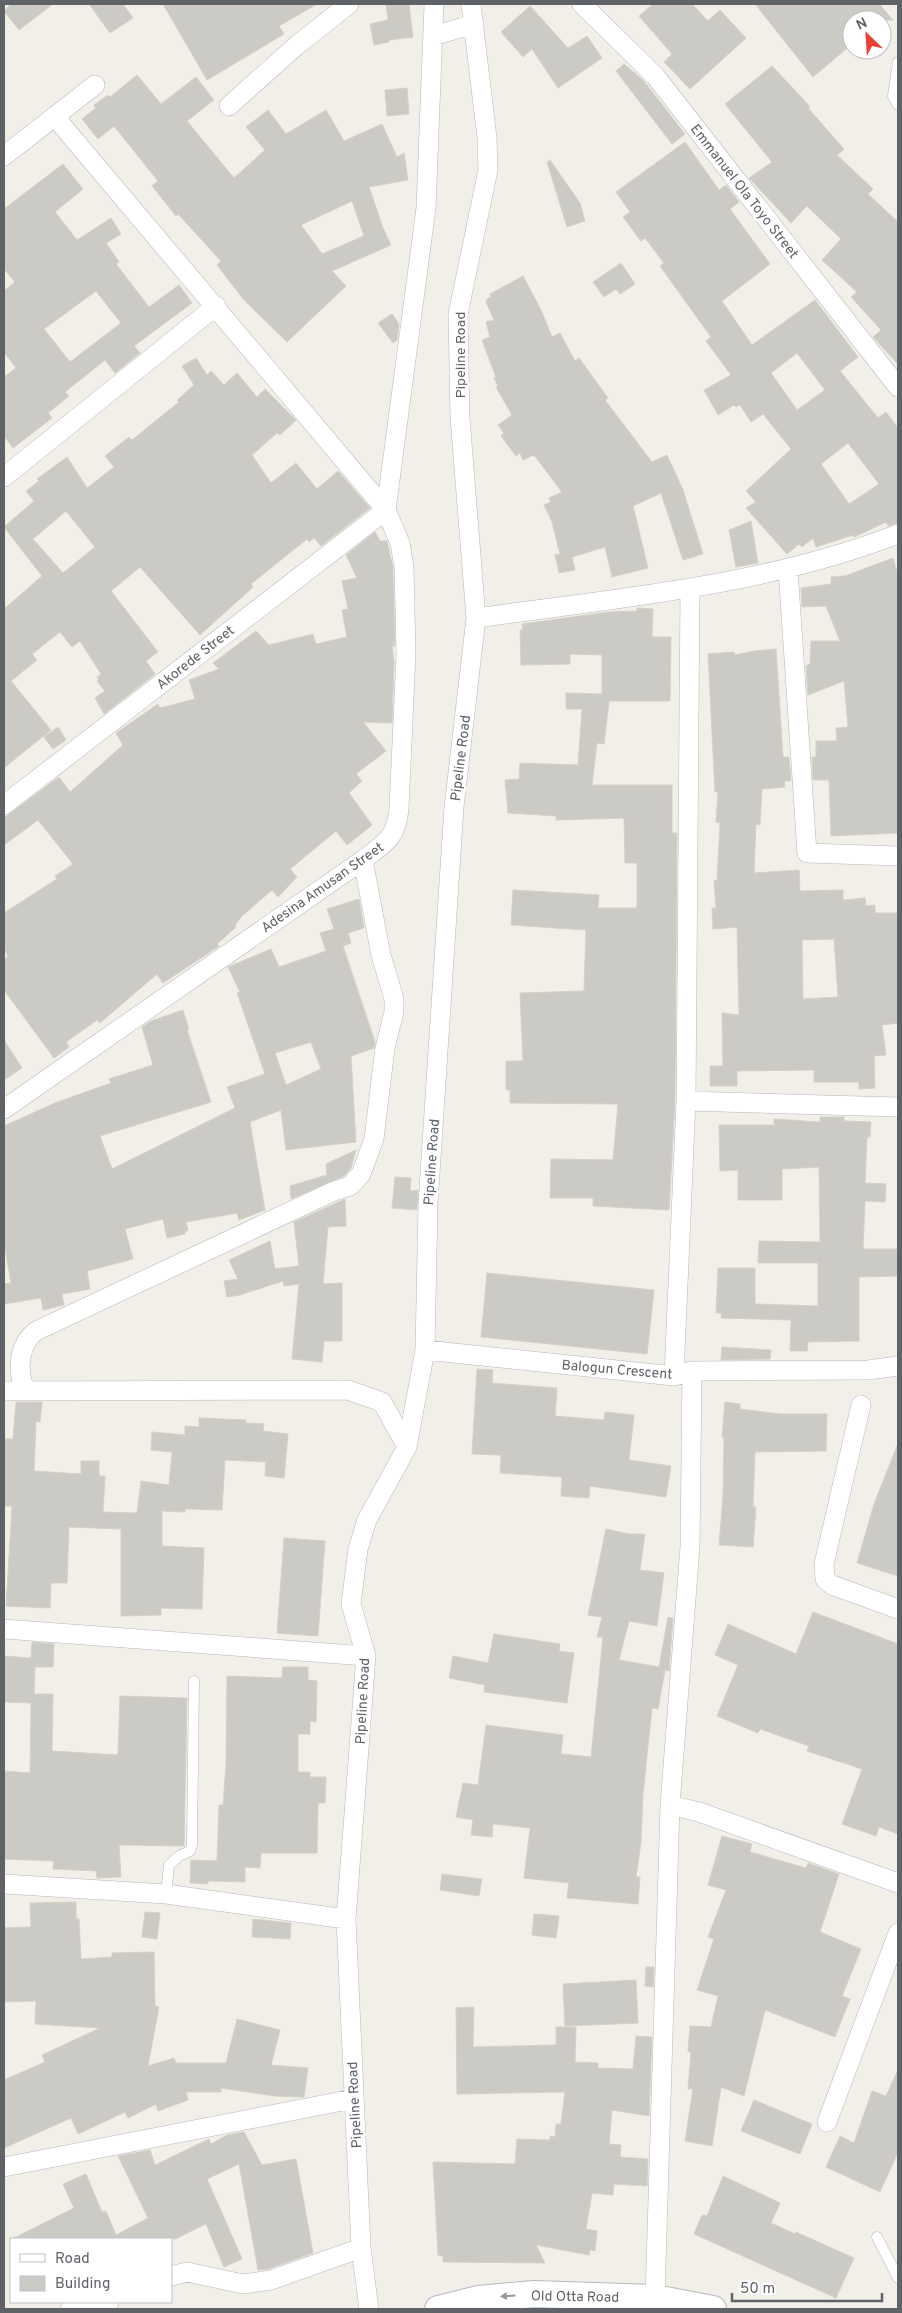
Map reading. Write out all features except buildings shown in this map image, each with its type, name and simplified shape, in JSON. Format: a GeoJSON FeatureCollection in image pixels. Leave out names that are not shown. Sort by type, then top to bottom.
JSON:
{"type":"FeatureCollection","features":[{"type":"Feature","properties":{"kind":"main road","name":"Old Otta Road"},"geometry":{"type":"LineString","coordinates":[[438,2309],[501,2296],[534,2294],[655,2298],[713,2309]]}},
{"type":"Feature","properties":{"kind":"street"},"geometry":{"type":"LineString","coordinates":[[228,106],[296,46],[349,4]]}},
{"type":"Feature","properties":{"kind":"street"},"geometry":{"type":"LineString","coordinates":[[386,510],[426,208],[434,4]]}},
{"type":"Feature","properties":{"kind":"street","name":"Pipeline Road"},"geometry":{"type":"LineString","coordinates":[[369,2309],[361,2248],[346,1919],[366,1656],[351,1604],[358,1549],[368,1520],[408,1447],[425,1350],[428,1204],[454,807],[476,618],[460,418],[458,314],[488,170],[487,138],[471,4]]}},
{"type":"Feature","properties":{"kind":"street","name":"Emmanuel Ola Toyo Street"},"geometry":{"type":"LineString","coordinates":[[582,4],[656,77],[898,387]]}},
{"type":"Feature","properties":{"kind":"street"},"geometry":{"type":"LineString","coordinates":[[433,36],[474,24]]}},
{"type":"Feature","properties":{"kind":"street"},"geometry":{"type":"LineString","coordinates":[[4,156],[95,85]]}},
{"type":"Feature","properties":{"kind":"street"},"geometry":{"type":"LineString","coordinates":[[55,117],[386,510]]}},
{"type":"Feature","properties":{"kind":"street"},"geometry":{"type":"LineString","coordinates":[[4,477],[216,306]]}},
{"type":"Feature","properties":{"kind":"street","name":"Akorede Street"},"geometry":{"type":"LineString","coordinates":[[4,805],[386,510]]}},
{"type":"Feature","properties":{"kind":"street","name":"Adesina Amusan Street"},"geometry":{"type":"LineString","coordinates":[[4,1109],[363,860],[387,842],[397,827],[406,654],[404,567],[400,543],[386,510]]}},
{"type":"Feature","properties":{"kind":"street"},"geometry":{"type":"LineString","coordinates":[[476,618],[690,588],[788,569],[854,551],[898,534]]}},
{"type":"Feature","properties":{"kind":"street"},"geometry":{"type":"LineString","coordinates":[[788,569],[807,853],[898,856]]}},
{"type":"Feature","properties":{"kind":"street"},"geometry":{"type":"LineString","coordinates":[[674,1376],[686,1100],[690,588]]}},
{"type":"Feature","properties":{"kind":"street"},"geometry":{"type":"LineString","coordinates":[[30,1391],[22,1385],[19,1366],[25,1342],[36,1331],[334,1191],[350,1186],[361,1174],[374,1139],[385,1048],[394,1012],[394,1000],[381,955],[363,860]]}},
{"type":"Feature","properties":{"kind":"street"},"geometry":{"type":"LineString","coordinates":[[686,1100],[898,1107]]}},
{"type":"Feature","properties":{"kind":"street","name":"Balogun Crescent"},"geometry":{"type":"LineString","coordinates":[[425,1350],[674,1376],[692,1371],[868,1370],[898,1366]]}},
{"type":"Feature","properties":{"kind":"street"},"geometry":{"type":"LineString","coordinates":[[655,2298],[670,1804],[690,1547],[692,1371]]}},
{"type":"Feature","properties":{"kind":"street"},"geometry":{"type":"LineString","coordinates":[[4,1391],[348,1390],[382,1402],[408,1447]]}},
{"type":"Feature","properties":{"kind":"street"},"geometry":{"type":"LineString","coordinates":[[861,1405],[824,1564],[825,1579],[832,1584],[898,1610]]}},
{"type":"Feature","properties":{"kind":"street"},"geometry":{"type":"LineString","coordinates":[[4,1630],[366,1656]]}},
{"type":"Feature","properties":{"kind":"street"},"geometry":{"type":"LineString","coordinates":[[670,1804],[699,1812],[898,1883]]}},
{"type":"Feature","properties":{"kind":"street"},"geometry":{"type":"LineString","coordinates":[[4,1884],[166,1894],[346,1919]]}},
{"type":"Feature","properties":{"kind":"street"},"geometry":{"type":"LineString","coordinates":[[828,2122],[898,1933]]}},
{"type":"Feature","properties":{"kind":"street"},"geometry":{"type":"LineString","coordinates":[[4,2166],[353,2099]]}},
{"type":"Feature","properties":{"kind":"street"},"geometry":{"type":"LineString","coordinates":[[172,2276],[187,2272],[243,2284],[271,2280],[361,2248]]}},
{"type":"Feature","properties":{"kind":"street"},"geometry":{"type":"LineString","coordinates":[[70,2309],[103,2303]]}},
{"type":"Feature","properties":{"kind":"lane"},"geometry":{"type":"LineString","coordinates":[[898,62],[893,96],[898,105]]}},
{"type":"Feature","properties":{"kind":"lane"},"geometry":{"type":"LineString","coordinates":[[166,1894],[168,1865],[179,1856],[190,1851],[192,1845],[194,1681]]}},
{"type":"Feature","properties":{"kind":"lane"},"geometry":{"type":"LineString","coordinates":[[877,2237],[898,2278]]}}]}
